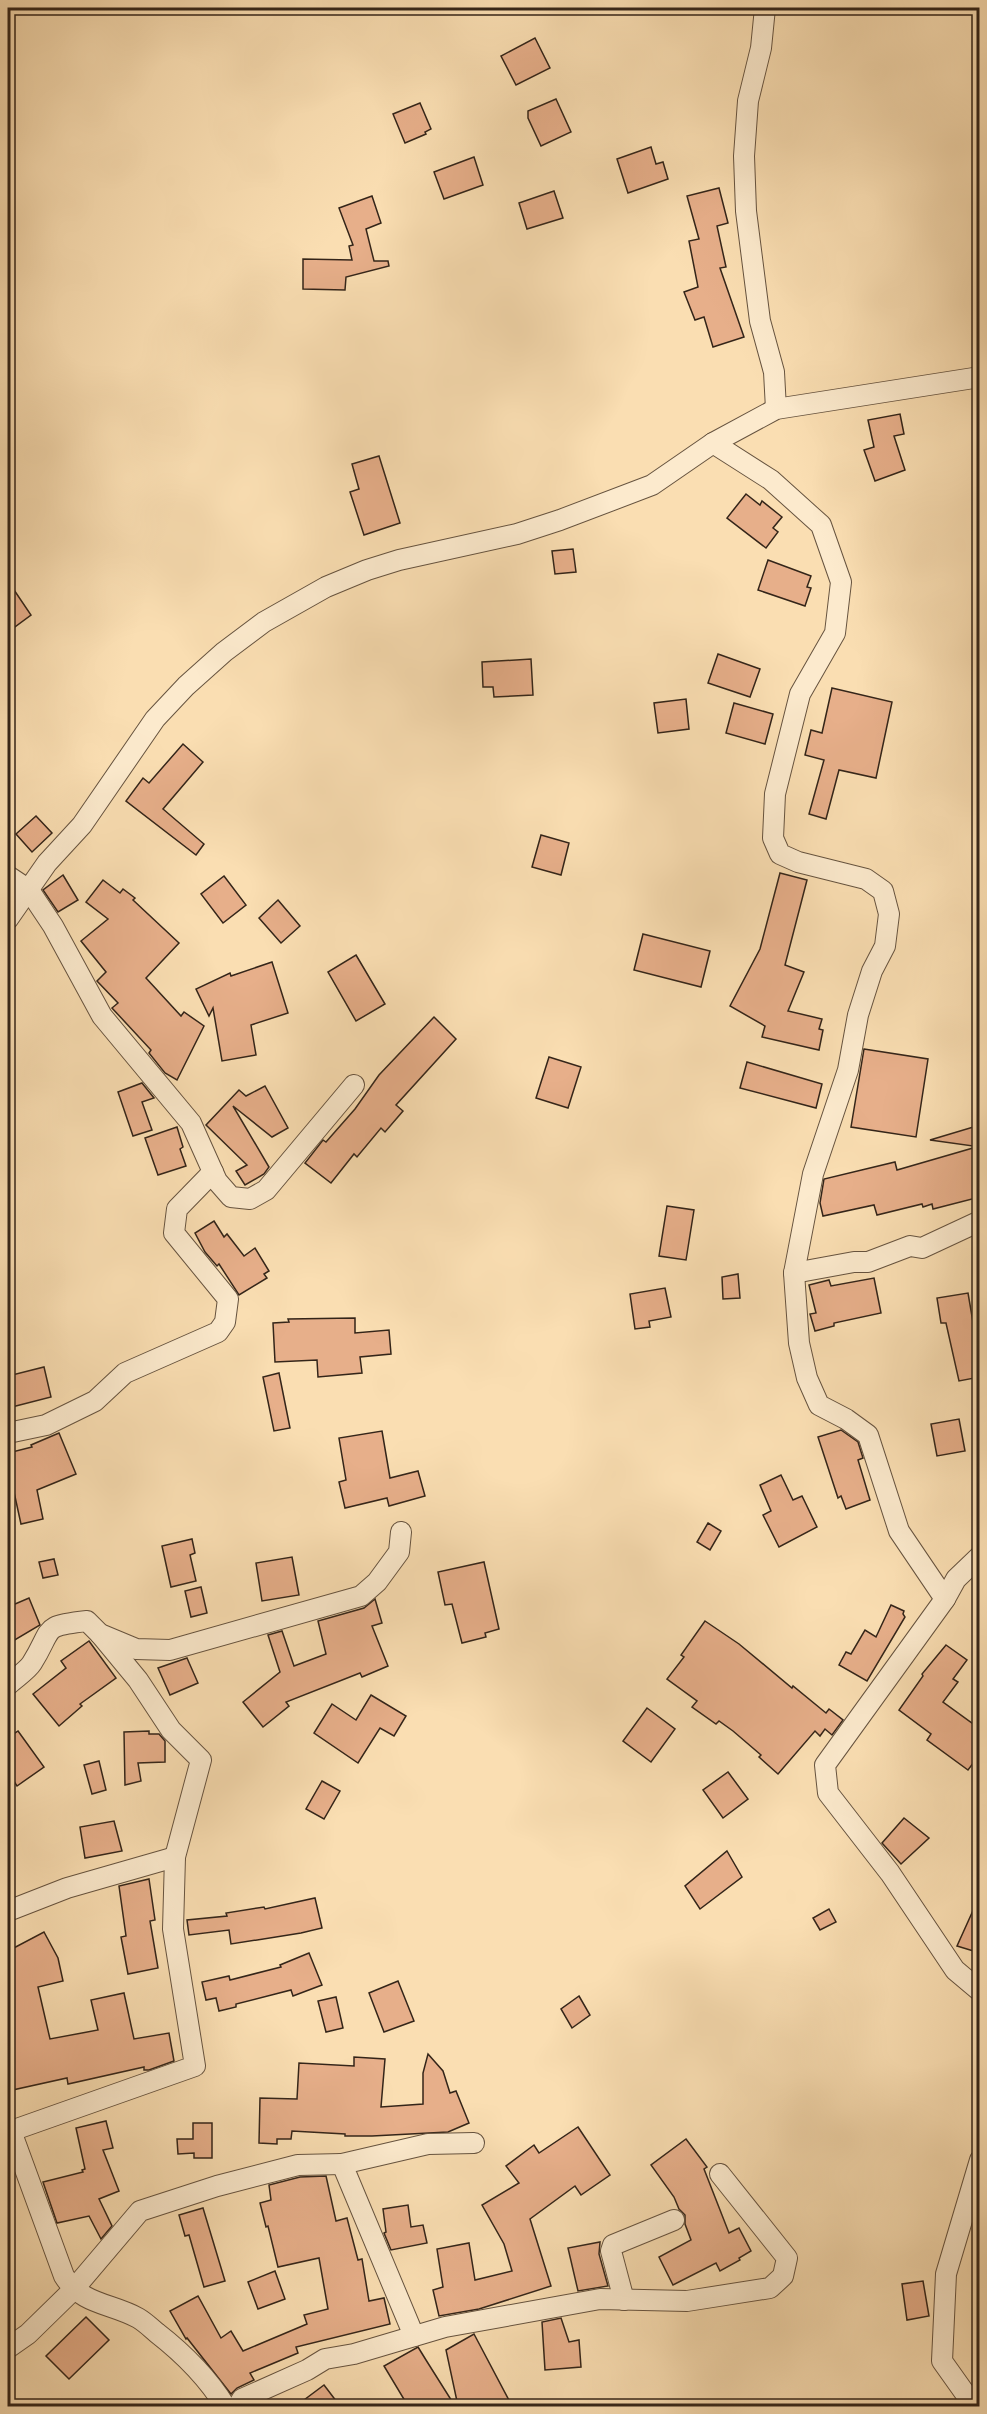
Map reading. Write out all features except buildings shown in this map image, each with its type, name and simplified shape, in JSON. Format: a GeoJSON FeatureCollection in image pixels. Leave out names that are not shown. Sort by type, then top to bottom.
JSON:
{"type":"FeatureCollection","features":[{"type":"Feature","properties":{"kind":"street"},"geometry":{"type":"LineString","coordinates":[[765,8],[761,48],[748,101],[744,167],[747,222],[760,321],[774,372],[776,410]]}},
{"type":"Feature","properties":{"kind":"street"},"geometry":{"type":"LineString","coordinates":[[8,919],[47,863],[82,825],[155,719],[186,686],[224,652],[264,622],[326,587],[367,570],[434,552],[517,534],[642,489],[652,485],[713,443],[776,410],[980,377]]}},
{"type":"Feature","properties":{"kind":"street"},"geometry":{"type":"LineString","coordinates":[[713,443],[771,480],[821,525],[841,582],[835,633],[800,694],[775,794],[773,838],[780,854],[798,862],[866,879],[883,891],[890,914],[885,946],[872,971],[858,1015],[848,1070],[813,1174],[794,1273],[799,1343],[807,1378],[819,1405],[846,1419],[868,1435],[899,1531],[945,1599]]}},
{"type":"Feature","properties":{"kind":"street"},"geometry":{"type":"LineString","coordinates":[[8,876],[29,890],[53,926],[102,1016],[191,1123],[213,1173],[231,1197],[250,1199],[266,1190],[354,1085]]}},
{"type":"Feature","properties":{"kind":"street"},"geometry":{"type":"LineString","coordinates":[[8,1433],[46,1425],[95,1401],[125,1373],[218,1332],[225,1322],[228,1299],[174,1233],[177,1209],[213,1173]]}},
{"type":"Feature","properties":{"kind":"street"},"geometry":{"type":"LineString","coordinates":[[794,1273],[854,1262],[868,1262],[910,1246],[922,1248],[980,1221]]}},
{"type":"Feature","properties":{"kind":"street"},"geometry":{"type":"LineString","coordinates":[[100,1634],[136,1649],[170,1650],[361,1596],[377,1582],[399,1552],[401,1532]]}},
{"type":"Feature","properties":{"kind":"street"},"geometry":{"type":"LineString","coordinates":[[980,1556],[956,1579],[945,1599],[825,1765],[828,1793],[890,1873],[955,1970],[980,1991]]}},
{"type":"Feature","properties":{"kind":"street"},"geometry":{"type":"LineString","coordinates":[[8,1685],[31,1665],[47,1632],[60,1624],[87,1621],[138,1680],[171,1730],[201,1760],[175,1857],[173,1929],[195,2066],[9,2131],[64,2276],[73,2290],[102,2305],[138,2318],[185,2355],[218,2394],[225,2406]]}},
{"type":"Feature","properties":{"kind":"street"},"geometry":{"type":"LineString","coordinates":[[8,1911],[67,1888],[175,1857]]}},
{"type":"Feature","properties":{"kind":"street"},"geometry":{"type":"LineString","coordinates":[[8,2348],[28,2334],[73,2290],[140,2211],[218,2186],[298,2165],[342,2164],[428,2144],[474,2143]]}},
{"type":"Feature","properties":{"kind":"street"},"geometry":{"type":"LineString","coordinates":[[974,2406],[942,2361],[946,2274],[980,2160]]}},
{"type":"Feature","properties":{"kind":"street"},"geometry":{"type":"LineString","coordinates":[[342,2164],[414,2336]]}},
{"type":"Feature","properties":{"kind":"street"},"geometry":{"type":"LineString","coordinates":[[238,2406],[242,2399],[307,2370],[325,2359],[354,2354],[445,2327],[600,2299],[687,2301],[770,2288],[783,2276],[787,2259],[720,2174]]}},
{"type":"Feature","properties":{"kind":"street"},"geometry":{"type":"LineString","coordinates":[[624,2300],[611,2252],[613,2245],[674,2220]]}}]}
